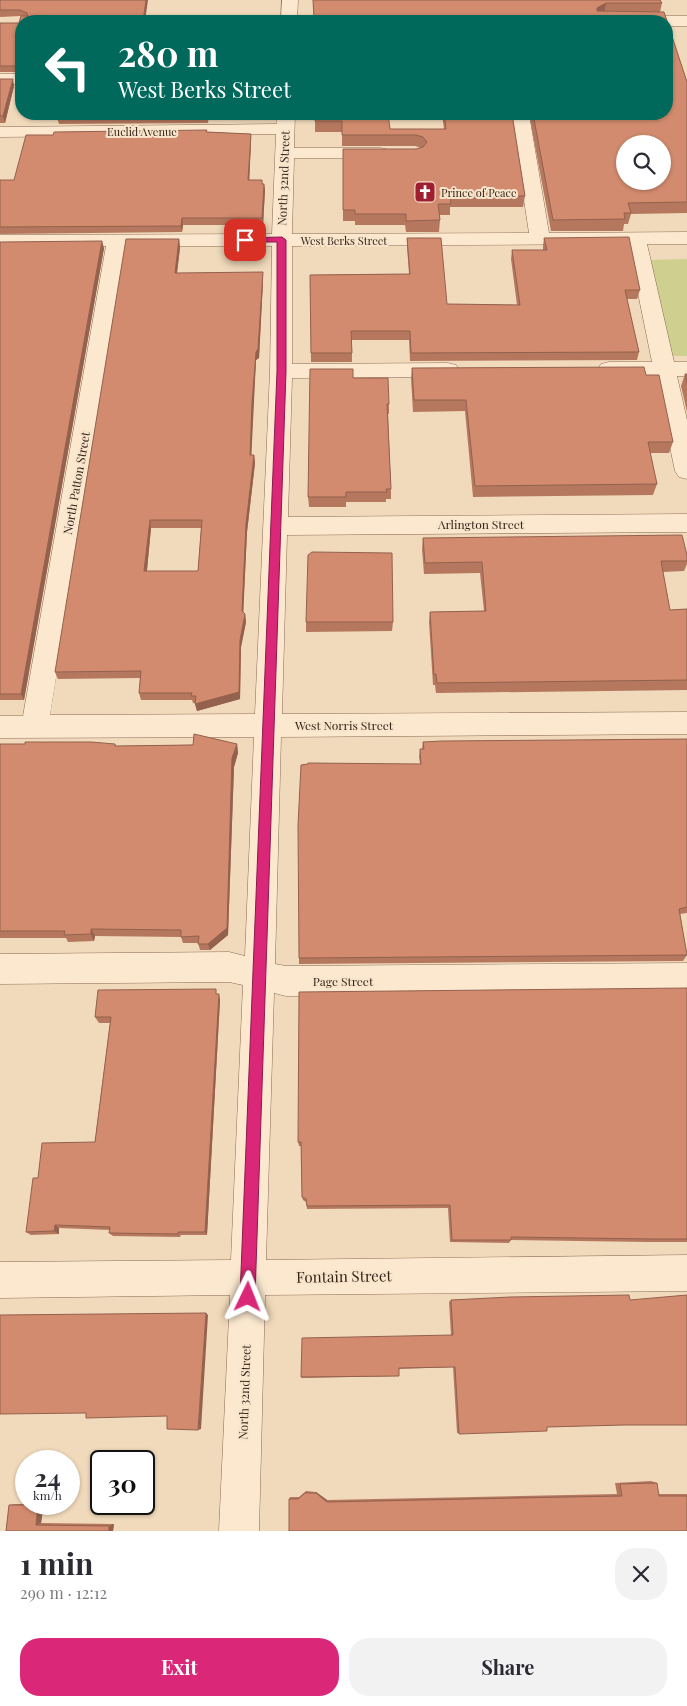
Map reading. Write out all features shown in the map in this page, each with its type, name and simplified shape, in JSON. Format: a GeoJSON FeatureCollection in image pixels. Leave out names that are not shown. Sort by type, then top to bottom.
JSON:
{"type":"FeatureCollection","features":[{"type":"Feature","properties":{"kind":"street"},"geometry":{"type":"LineString","coordinates":[[289,15],[290,0]]}},
{"type":"Feature","properties":{"kind":"street"},"geometry":{"type":"LineString","coordinates":[[673,21],[687,21]]}},
{"type":"Feature","properties":{"kind":"street"},"geometry":{"type":"LineString","coordinates":[[0,79],[15,78]]}},
{"type":"Feature","properties":{"kind":"street"},"geometry":{"type":"LineString","coordinates":[[521,120],[540,239]]}},
{"type":"Feature","properties":{"kind":"street","name":"Euclid Avenue"},"geometry":{"type":"LineString","coordinates":[[0,132],[285,132],[396,153]]}},
{"type":"Feature","properties":{"kind":"street","name":"North 32nd Street"},"geometry":{"type":"LineString","coordinates":[[239,1531],[276,526],[285,132]]}},
{"type":"Feature","properties":{"kind":"street"},"geometry":{"type":"LineString","coordinates":[[636,238],[687,471]]}},
{"type":"Feature","properties":{"kind":"street","name":"West Berks Street"},"geometry":{"type":"LineString","coordinates":[[0,241],[687,238]]}},
{"type":"Feature","properties":{"kind":"street","name":"North Patton Street"},"geometry":{"type":"LineString","coordinates":[[35,726],[117,240]]}},
{"type":"Feature","properties":{"kind":"street"},"geometry":{"type":"LineString","coordinates":[[586,369],[687,369]]}},
{"type":"Feature","properties":{"kind":"street"},"geometry":{"type":"LineString","coordinates":[[281,371],[468,370]]}},
{"type":"Feature","properties":{"kind":"street","name":"Arlington Street"},"geometry":{"type":"LineString","coordinates":[[276,526],[687,522]]}},
{"type":"Feature","properties":{"kind":"street","name":"West Norris Street"},"geometry":{"type":"LineString","coordinates":[[0,727],[687,723]]}},
{"type":"Feature","properties":{"kind":"street","name":"Page Street"},"geometry":{"type":"LineString","coordinates":[[0,969],[229,967],[286,981],[687,978]]}},
{"type":"Feature","properties":{"kind":"street","name":"Fontain Street"},"geometry":{"type":"LineString","coordinates":[[0,1280],[687,1273]]}},
{"type":"Feature","properties":{"kind":"green space"},"geometry":{"type":"Polygon","coordinates":[[[687,259],[687,356],[671,356],[647,260],[687,259]]]}},
{"type":"Feature","properties":{"kind":"building"},"geometry":{"type":"Polygon","coordinates":[[[0,0],[146,0],[144,15],[28,15],[20,10],[0,10],[0,0]]]}},
{"type":"Feature","properties":{"kind":"building"},"geometry":{"type":"Polygon","coordinates":[[[313,0],[660,0],[662,3],[606,3],[597,8],[597,11],[664,12],[665,15],[314,15],[313,0]]]}},
{"type":"Feature","properties":{"kind":"building"},"geometry":{"type":"Polygon","coordinates":[[[0,23],[15,23],[15,66],[0,66],[0,23]]]}},
{"type":"Feature","properties":{"kind":"building"},"geometry":{"type":"Polygon","coordinates":[[[673,39],[687,82],[687,202],[628,203],[631,213],[624,213],[625,219],[553,220],[534,120],[673,120],[673,39]]]}},
{"type":"Feature","properties":{"kind":"building"},"geometry":{"type":"Polygon","coordinates":[[[0,79],[13,79],[3,116],[0,116],[0,79]]]}},
{"type":"Feature","properties":{"kind":"building","name":"Prince of Peace"},"geometry":{"type":"Polygon","coordinates":[[[389,120],[390,129],[446,129],[445,120],[513,120],[525,196],[450,196],[451,204],[438,204],[440,220],[406,221],[406,214],[355,214],[355,210],[343,210],[343,149],[416,149],[423,147],[427,142],[423,137],[416,135],[342,135],[342,121],[315,121],[389,120]]]}},
{"type":"Feature","properties":{"kind":"building"},"geometry":{"type":"Polygon","coordinates":[[[207,130],[206,132],[251,134],[248,180],[262,180],[262,184],[264,184],[262,218],[182,218],[181,226],[0,227],[0,180],[14,180],[26,135],[53,135],[54,132],[207,130]]]}},
{"type":"Feature","properties":{"kind":"building"},"geometry":{"type":"Polygon","coordinates":[[[629,237],[640,290],[625,290],[639,352],[411,353],[410,331],[351,331],[352,353],[311,353],[310,275],[410,274],[407,238],[441,238],[447,304],[520,305],[512,250],[547,250],[544,238],[629,237]]]}},
{"type":"Feature","properties":{"kind":"building"},"geometry":{"type":"Polygon","coordinates":[[[126,239],[179,239],[175,273],[263,272],[252,403],[250,455],[254,455],[246,524],[242,611],[245,614],[240,640],[239,692],[195,704],[196,696],[191,696],[192,693],[139,693],[141,671],[55,672],[126,239]],[[150,520],[144,571],[198,571],[202,520],[150,520]]]}},
{"type":"Feature","properties":{"kind":"building"},"geometry":{"type":"Polygon","coordinates":[[[102,241],[21,694],[0,694],[0,242],[102,241]]]}},
{"type":"Feature","properties":{"kind":"building"},"geometry":{"type":"Polygon","coordinates":[[[644,367],[646,375],[659,375],[673,442],[648,442],[657,484],[475,486],[466,400],[414,400],[412,368],[644,367]]]}},
{"type":"Feature","properties":{"kind":"building"},"geometry":{"type":"Polygon","coordinates":[[[310,369],[353,369],[353,378],[388,378],[389,404],[387,404],[391,489],[386,489],[387,492],[346,492],[346,497],[308,497],[310,369]]]}},
{"type":"Feature","properties":{"kind":"building"},"geometry":{"type":"Polygon","coordinates":[[[682,535],[687,561],[661,561],[670,610],[687,609],[687,680],[437,683],[436,674],[434,675],[430,612],[486,611],[482,562],[425,563],[423,538],[682,535]]]}},
{"type":"Feature","properties":{"kind":"building"},"geometry":{"type":"Polygon","coordinates":[[[312,552],[392,553],[393,622],[306,622],[308,555],[312,552]]]}},
{"type":"Feature","properties":{"kind":"building"},"geometry":{"type":"Polygon","coordinates":[[[194,734],[237,744],[232,758],[227,928],[208,944],[198,944],[199,936],[181,937],[181,930],[91,929],[91,934],[64,935],[65,931],[0,931],[0,744],[91,742],[115,744],[115,746],[193,745],[194,734]]]}},
{"type":"Feature","properties":{"kind":"building"},"geometry":{"type":"Polygon","coordinates":[[[687,739],[687,907],[679,909],[687,955],[299,958],[298,825],[301,765],[308,763],[421,764],[420,749],[424,749],[423,742],[687,739]]]}},
{"type":"Feature","properties":{"kind":"building"},"geometry":{"type":"Polygon","coordinates":[[[687,988],[687,1239],[511,1237],[511,1240],[452,1240],[450,1205],[307,1206],[306,1199],[302,1197],[301,1142],[298,1142],[299,992],[687,988]]]}},
{"type":"Feature","properties":{"kind":"building"},"geometry":{"type":"Polygon","coordinates":[[[216,989],[216,994],[219,994],[205,1232],[178,1232],[178,1234],[109,1233],[110,1227],[55,1225],[54,1231],[26,1232],[33,1178],[38,1178],[42,1143],[95,1142],[111,1017],[95,1017],[98,990],[216,989]]]}},
{"type":"Feature","properties":{"kind":"building"},"geometry":{"type":"Polygon","coordinates":[[[629,1295],[630,1300],[687,1295],[687,1425],[547,1427],[547,1431],[459,1434],[455,1367],[399,1368],[399,1376],[301,1377],[302,1338],[453,1335],[451,1300],[629,1295]]]}},
{"type":"Feature","properties":{"kind":"building"},"geometry":{"type":"Polygon","coordinates":[[[206,1313],[198,1430],[167,1429],[167,1416],[86,1418],[86,1413],[0,1414],[0,1315],[206,1313]]]}},
{"type":"Feature","properties":{"kind":"building"},"geometry":{"type":"Polygon","coordinates":[[[657,1483],[659,1496],[687,1496],[687,1531],[289,1531],[289,1499],[298,1499],[305,1493],[316,1493],[327,1502],[622,1496],[620,1484],[657,1483]]]}},
{"type":"Feature","properties":{"kind":"building"},"geometry":{"type":"Polygon","coordinates":[[[9,1505],[15,1505],[15,1515],[37,1515],[36,1525],[109,1526],[109,1531],[6,1531],[9,1505]]]}},
{"type":"Feature","properties":{"kind":"place","name":"Prince of Peace"},"geometry":{"type":"Point","coordinates":[425,192]}},
{"type":"Feature","properties":{"kind":"route"},"geometry":{"type":"LineString","coordinates":[[245,240],[282,240],[281,371],[248,1297]]}}]}
